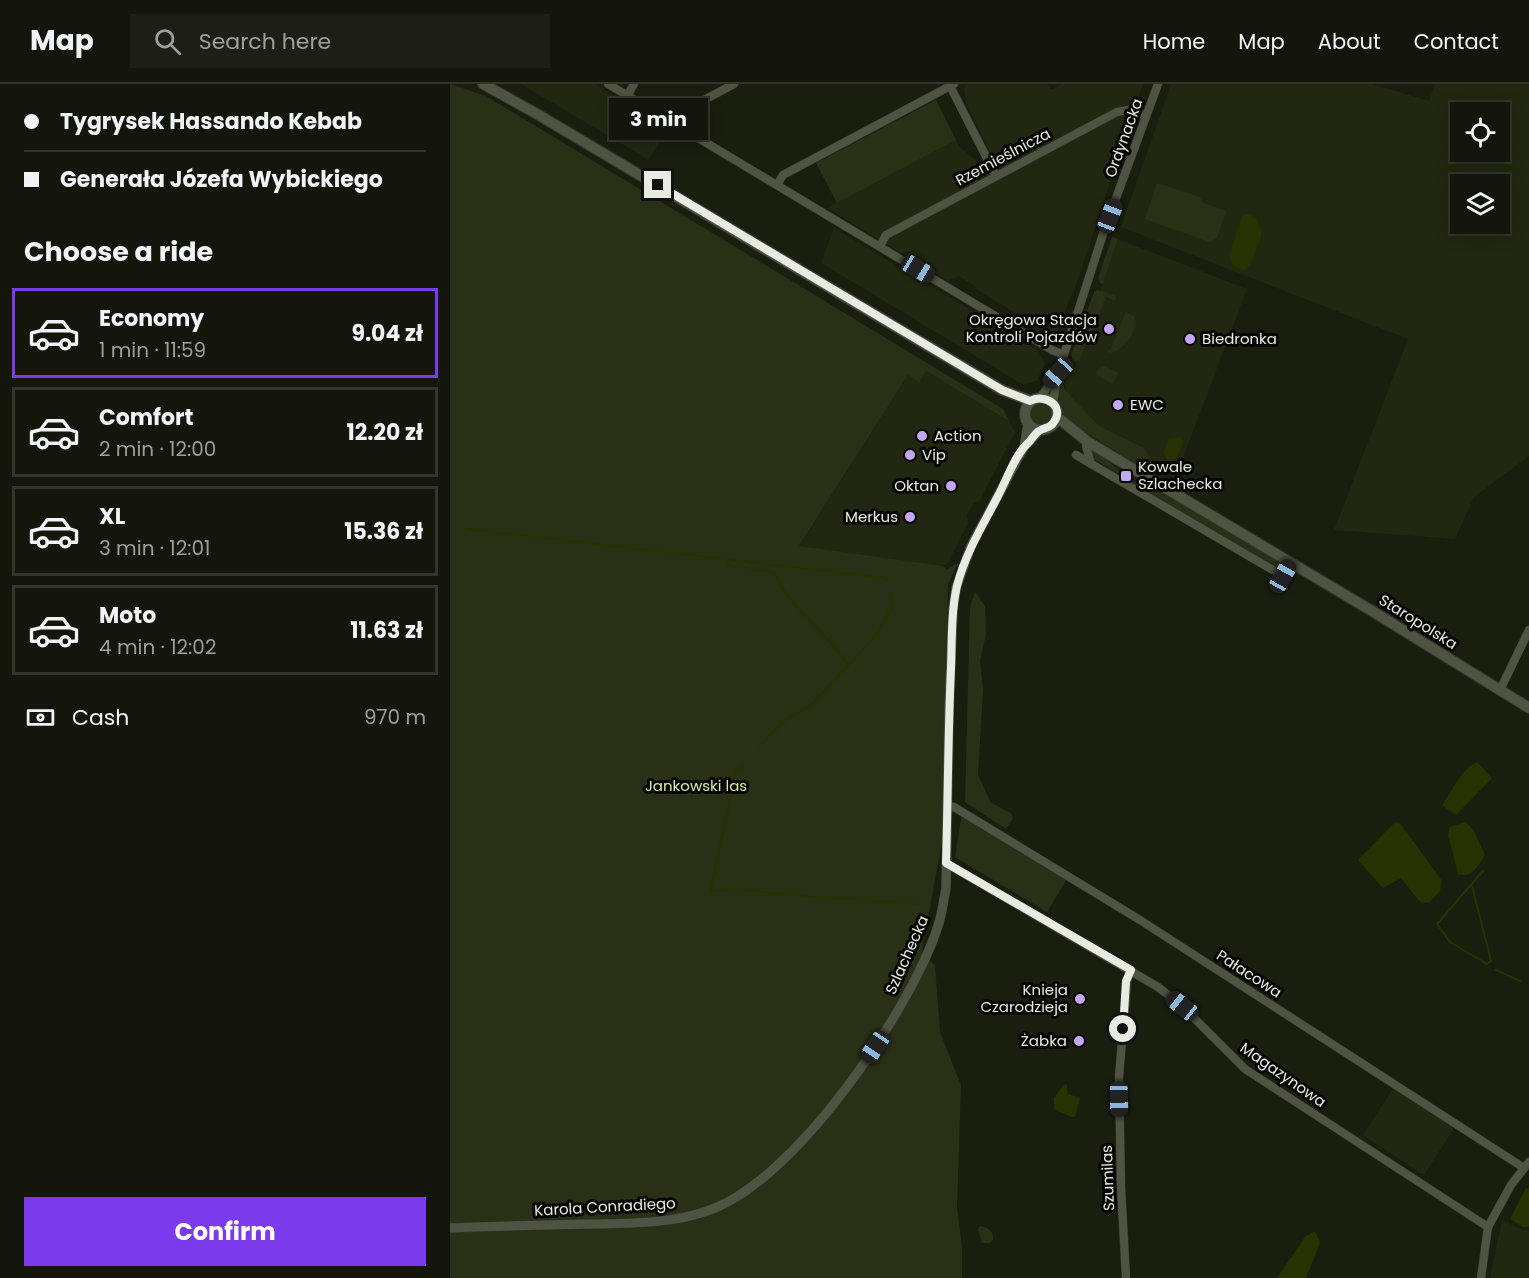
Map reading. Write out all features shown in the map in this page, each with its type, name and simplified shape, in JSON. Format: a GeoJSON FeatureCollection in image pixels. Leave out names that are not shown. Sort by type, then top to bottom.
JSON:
{"type":"FeatureCollection","features":[{"type":"Feature","properties":{"kind":"main road"},"geometry":{"type":"LineString","coordinates":[[483,84],[529,109],[1002,390],[1024,412],[1028,424],[1049,424],[1057,412],[1053,403],[1002,390]]}},
{"type":"Feature","properties":{"kind":"main road"},"geometry":{"type":"LineString","coordinates":[[1024,412],[1035,399]]}},
{"type":"Feature","properties":{"kind":"main road","name":"Staropolska"},"geometry":{"type":"LineString","coordinates":[[1049,424],[1088,442],[1372,610],[1529,708]]}},
{"type":"Feature","properties":{"kind":"street"},"geometry":{"type":"LineString","coordinates":[[608,84],[1052,350],[1064,355]]}},
{"type":"Feature","properties":{"kind":"street"},"geometry":{"type":"LineString","coordinates":[[627,96],[634,84]]}},
{"type":"Feature","properties":{"kind":"street"},"geometry":{"type":"LineString","coordinates":[[671,122],[676,115],[734,84]]}},
{"type":"Feature","properties":{"kind":"street","name":"Ordynacka"},"geometry":{"type":"LineString","coordinates":[[1053,403],[1058,373],[1105,228],[1158,84]]}},
{"type":"Feature","properties":{"kind":"street"},"geometry":{"type":"LineString","coordinates":[[777,186],[783,175],[952,85],[996,176]]}},
{"type":"Feature","properties":{"kind":"street","name":"Rzemieślnicza"},"geometry":{"type":"LineString","coordinates":[[880,246],[886,235],[1117,112],[1128,110],[1146,116]]}},
{"type":"Feature","properties":{"kind":"street","name":"Ordynacka"},"geometry":{"type":"LineString","coordinates":[[1035,399],[1058,373]]}},
{"type":"Feature","properties":{"kind":"street","name":"Szlachecka"},"geometry":{"type":"LineString","coordinates":[[851,1081],[906,997],[929,951],[942,912],[946,863],[949,709],[956,588],[971,546],[1024,447],[1028,424]]}},
{"type":"Feature","properties":{"kind":"street","name":"Szlachecka"},"geometry":{"type":"LineString","coordinates":[[1024,447],[1049,424]]}},
{"type":"Feature","properties":{"kind":"street"},"geometry":{"type":"LineString","coordinates":[[1088,442],[1086,446],[1091,464]]}},
{"type":"Feature","properties":{"kind":"street"},"geometry":{"type":"LineString","coordinates":[[1076,455],[1283,576],[1290,563]]}},
{"type":"Feature","properties":{"kind":"street"},"geometry":{"type":"LineString","coordinates":[[1500,690],[1529,630]]}},
{"type":"Feature","properties":{"kind":"street","name":"Pałacowa"},"geometry":{"type":"LineString","coordinates":[[948,806],[954,807],[1010,840],[1140,920],[1527,1165]]}},
{"type":"Feature","properties":{"kind":"street","name":"Magazynowa"},"geometry":{"type":"LineString","coordinates":[[946,863],[1158,987],[1182,1006],[1245,1069],[1488,1227]]}},
{"type":"Feature","properties":{"kind":"street","name":"Szumilas"},"geometry":{"type":"LineString","coordinates":[[1126,1278],[1121,1187],[1119,1077],[1126,981],[1131,970]]}},
{"type":"Feature","properties":{"kind":"street","name":"Karola Conradiego"},"geometry":{"type":"LineString","coordinates":[[450,1228],[649,1222],[710,1211],[737,1197],[782,1162],[818,1123],[851,1081]]}},
{"type":"Feature","properties":{"kind":"street"},"geometry":{"type":"LineString","coordinates":[[1481,1278],[1488,1227],[1511,1185],[1527,1165]]}},
{"type":"Feature","properties":{"kind":"shaded area"},"geometry":{"type":"Polygon","coordinates":[[[521,84],[595,84],[668,128],[649,160],[521,84]]]}},
{"type":"Feature","properties":{"kind":"shaded area"},"geometry":{"type":"Polygon","coordinates":[[[967,84],[1047,84],[1051,90],[1062,84],[1143,84],[1078,279],[1056,334],[1038,323],[1036,325],[976,289],[959,276],[948,281],[827,208],[956,140],[959,146],[984,168],[995,162],[966,103],[964,86],[967,84]]]}},
{"type":"Feature","properties":{"kind":"shaded area"},"geometry":{"type":"Polygon","coordinates":[[[1171,84],[1372,84],[1429,101],[1435,84],[1529,84],[1529,456],[1474,497],[1455,539],[1334,530],[1408,339],[1121,227],[1171,84]]]}},
{"type":"Feature","properties":{"kind":"shaded area"},"geometry":{"type":"Polygon","coordinates":[[[1246,214],[1256,217],[1261,237],[1251,263],[1243,270],[1233,266],[1229,256],[1242,216],[1246,214]]]}},
{"type":"Feature","properties":{"kind":"shaded area"},"geometry":{"type":"Polygon","coordinates":[[[834,228],[1038,350],[1045,364],[1038,380],[1024,385],[821,263],[834,228]]]}},
{"type":"Feature","properties":{"kind":"shaded area"},"geometry":{"type":"Polygon","coordinates":[[[1118,239],[1247,289],[1177,474],[1169,462],[1149,460],[1081,420],[1065,395],[1065,379],[1103,284],[1118,239]]]}},
{"type":"Feature","properties":{"kind":"shaded area"},"geometry":{"type":"Polygon","coordinates":[[[926,371],[1009,421],[1015,432],[980,500],[973,504],[967,515],[968,523],[948,563],[943,566],[799,547],[908,375],[926,371]]]}},
{"type":"Feature","properties":{"kind":"shaded area"},"geometry":{"type":"Polygon","coordinates":[[[1179,437],[1183,441],[1178,455],[1172,462],[1163,452],[1169,439],[1179,437]]]}},
{"type":"Feature","properties":{"kind":"shaded area"},"geometry":{"type":"Polygon","coordinates":[[[1477,762],[1492,778],[1456,815],[1442,805],[1466,770],[1477,762]]]}},
{"type":"Feature","properties":{"kind":"shaded area"},"geometry":{"type":"Polygon","coordinates":[[[1395,822],[1400,823],[1442,881],[1440,891],[1429,903],[1420,902],[1401,878],[1383,888],[1358,860],[1395,822]]]}},
{"type":"Feature","properties":{"kind":"shaded area"},"geometry":{"type":"Polygon","coordinates":[[[1465,822],[1473,829],[1485,855],[1468,875],[1458,874],[1448,835],[1450,827],[1465,822]]]}},
{"type":"Feature","properties":{"kind":"shaded area"},"geometry":{"type":"Polygon","coordinates":[[[1064,1084],[1067,1085],[1068,1094],[1080,1098],[1075,1117],[1054,1109],[1054,1098],[1064,1084]]]}},
{"type":"Feature","properties":{"kind":"shaded area"},"geometry":{"type":"Polygon","coordinates":[[[1394,1087],[1449,1123],[1453,1130],[1424,1175],[1363,1135],[1394,1087]]]}},
{"type":"Feature","properties":{"kind":"shaded area"},"geometry":{"type":"Polygon","coordinates":[[[1526,1188],[1529,1189],[1529,1227],[1523,1227],[1510,1219],[1526,1188]]]}},
{"type":"Feature","properties":{"kind":"shaded area"},"geometry":{"type":"Polygon","coordinates":[[[1502,1220],[1529,1231],[1529,1278],[1490,1278],[1502,1220]]]}},
{"type":"Feature","properties":{"kind":"shaded area"},"geometry":{"type":"Polygon","coordinates":[[[1315,1231],[1320,1243],[1306,1278],[1277,1278],[1305,1237],[1315,1231]]]}},
{"type":"Feature","properties":{"kind":"green space","name":"Jankowski las"},"geometry":{"type":"Polygon","coordinates":[[[450,84],[486,96],[1003,409],[1009,421],[926,371],[919,382],[908,375],[799,546],[943,566],[947,569],[958,563],[948,584],[943,836],[922,951],[935,966],[940,1032],[961,1085],[957,1207],[962,1247],[962,1278],[450,1278],[450,84]]]}},
{"type":"Feature","properties":{"kind":"green space"},"geometry":{"type":"Polygon","coordinates":[[[936,100],[956,140],[837,203],[816,163],[936,100]]]}},
{"type":"Feature","properties":{"kind":"green space"},"geometry":{"type":"Polygon","coordinates":[[[1157,183],[1200,197],[1203,203],[1226,211],[1217,238],[1209,242],[1145,219],[1157,183]]]}},
{"type":"Feature","properties":{"kind":"green space"},"geometry":{"type":"Polygon","coordinates":[[[1112,237],[1118,239],[1103,284],[1098,278],[1112,237]]]}},
{"type":"Feature","properties":{"kind":"green space"},"geometry":{"type":"Polygon","coordinates":[[[1098,290],[1116,296],[1115,301],[1106,297],[1080,359],[1076,362],[1073,361],[1071,355],[1094,292],[1098,290]]]}},
{"type":"Feature","properties":{"kind":"green space"},"geometry":{"type":"Polygon","coordinates":[[[1126,312],[1134,316],[1132,334],[1125,344],[1109,353],[1107,350],[1110,351],[1126,312]]]}},
{"type":"Feature","properties":{"kind":"green space"},"geometry":{"type":"Polygon","coordinates":[[[1104,366],[1118,373],[1113,384],[1097,375],[1098,369],[1104,366]]]}},
{"type":"Feature","properties":{"kind":"green space"},"geometry":{"type":"Polygon","coordinates":[[[1067,373],[1063,384],[1065,390],[1099,426],[1144,448],[1161,479],[1066,419],[1060,405],[1059,387],[1067,373]]]}},
{"type":"Feature","properties":{"kind":"green space"},"geometry":{"type":"Polygon","coordinates":[[[1041,404],[1048,407],[1051,414],[1048,421],[1041,424],[1034,421],[1031,414],[1034,407],[1041,404]]]}},
{"type":"Feature","properties":{"kind":"green space"},"geometry":{"type":"Polygon","coordinates":[[[1090,448],[1129,478],[1160,490],[1280,562],[1281,569],[1276,570],[1094,459],[1090,448]]]}},
{"type":"Feature","properties":{"kind":"green space"},"geometry":{"type":"Polygon","coordinates":[[[975,592],[985,606],[986,634],[980,661],[983,688],[978,775],[991,803],[1011,813],[1013,818],[1006,829],[965,802],[970,607],[975,592]]]}},
{"type":"Feature","properties":{"kind":"green space"},"geometry":{"type":"Polygon","coordinates":[[[962,813],[1067,879],[1047,912],[955,857],[962,813]]]}},
{"type":"Feature","properties":{"kind":"green space"},"geometry":{"type":"Polygon","coordinates":[[[980,1226],[991,1232],[993,1240],[990,1243],[982,1243],[978,1229],[980,1226]]]}},
{"type":"Feature","properties":{"kind":"waterway"},"geometry":{"type":"LineString","coordinates":[[468,529],[887,578],[888,581]]}},
{"type":"Feature","properties":{"kind":"waterway"},"geometry":{"type":"LineString","coordinates":[[727,560],[730,566],[775,573],[790,598],[848,665]]}},
{"type":"Feature","properties":{"kind":"waterway"},"geometry":{"type":"LineString","coordinates":[[759,746],[783,722],[811,705],[875,637],[893,605],[890,591]]}},
{"type":"Feature","properties":{"kind":"waterway"},"geometry":{"type":"LineString","coordinates":[[743,766],[736,771],[710,893],[735,889],[922,904]]}},
{"type":"Feature","properties":{"kind":"waterway"},"geometry":{"type":"LineString","coordinates":[[1472,886],[1491,961],[1487,964],[1450,942],[1437,924],[1483,871]]}},
{"type":"Feature","properties":{"kind":"waterway"},"geometry":{"type":"LineString","coordinates":[[1496,970],[1520,981]]}},
{"type":"Feature","properties":{"kind":"place","name":"Okręgowa Stacja Kontroli Pojazdów"},"geometry":{"type":"Point","coordinates":[1109,329]}},
{"type":"Feature","properties":{"kind":"place","name":"Biedronka"},"geometry":{"type":"Point","coordinates":[1190,339]}},
{"type":"Feature","properties":{"kind":"place","name":"EWC"},"geometry":{"type":"Point","coordinates":[1118,405]}},
{"type":"Feature","properties":{"kind":"place","name":"Action"},"geometry":{"type":"Point","coordinates":[922,436]}},
{"type":"Feature","properties":{"kind":"place","name":"Vip"},"geometry":{"type":"Point","coordinates":[910,455]}},
{"type":"Feature","properties":{"kind":"place","name":"Kowale Szlachecka"},"geometry":{"type":"Point","coordinates":[1126,476]}},
{"type":"Feature","properties":{"kind":"place","name":"Oktan"},"geometry":{"type":"Point","coordinates":[951,486]}},
{"type":"Feature","properties":{"kind":"place","name":"Merkus"},"geometry":{"type":"Point","coordinates":[910,517]}},
{"type":"Feature","properties":{"kind":"place","name":"Knieja Czarodzieja"},"geometry":{"type":"Point","coordinates":[1080,999]}},
{"type":"Feature","properties":{"kind":"place","name":"Żabka"},"geometry":{"type":"Point","coordinates":[1079,1041]}},
{"type":"Feature","properties":{"kind":"route"},"geometry":{"type":"LineString","coordinates":[[658,185],[1002,390],[1030,401],[1044,398],[1053,403],[1057,417],[1053,424],[1040,430],[1024,447],[971,546],[956,588],[949,709],[946,863],[1131,970],[1126,981],[1123,1029]]}}]}
